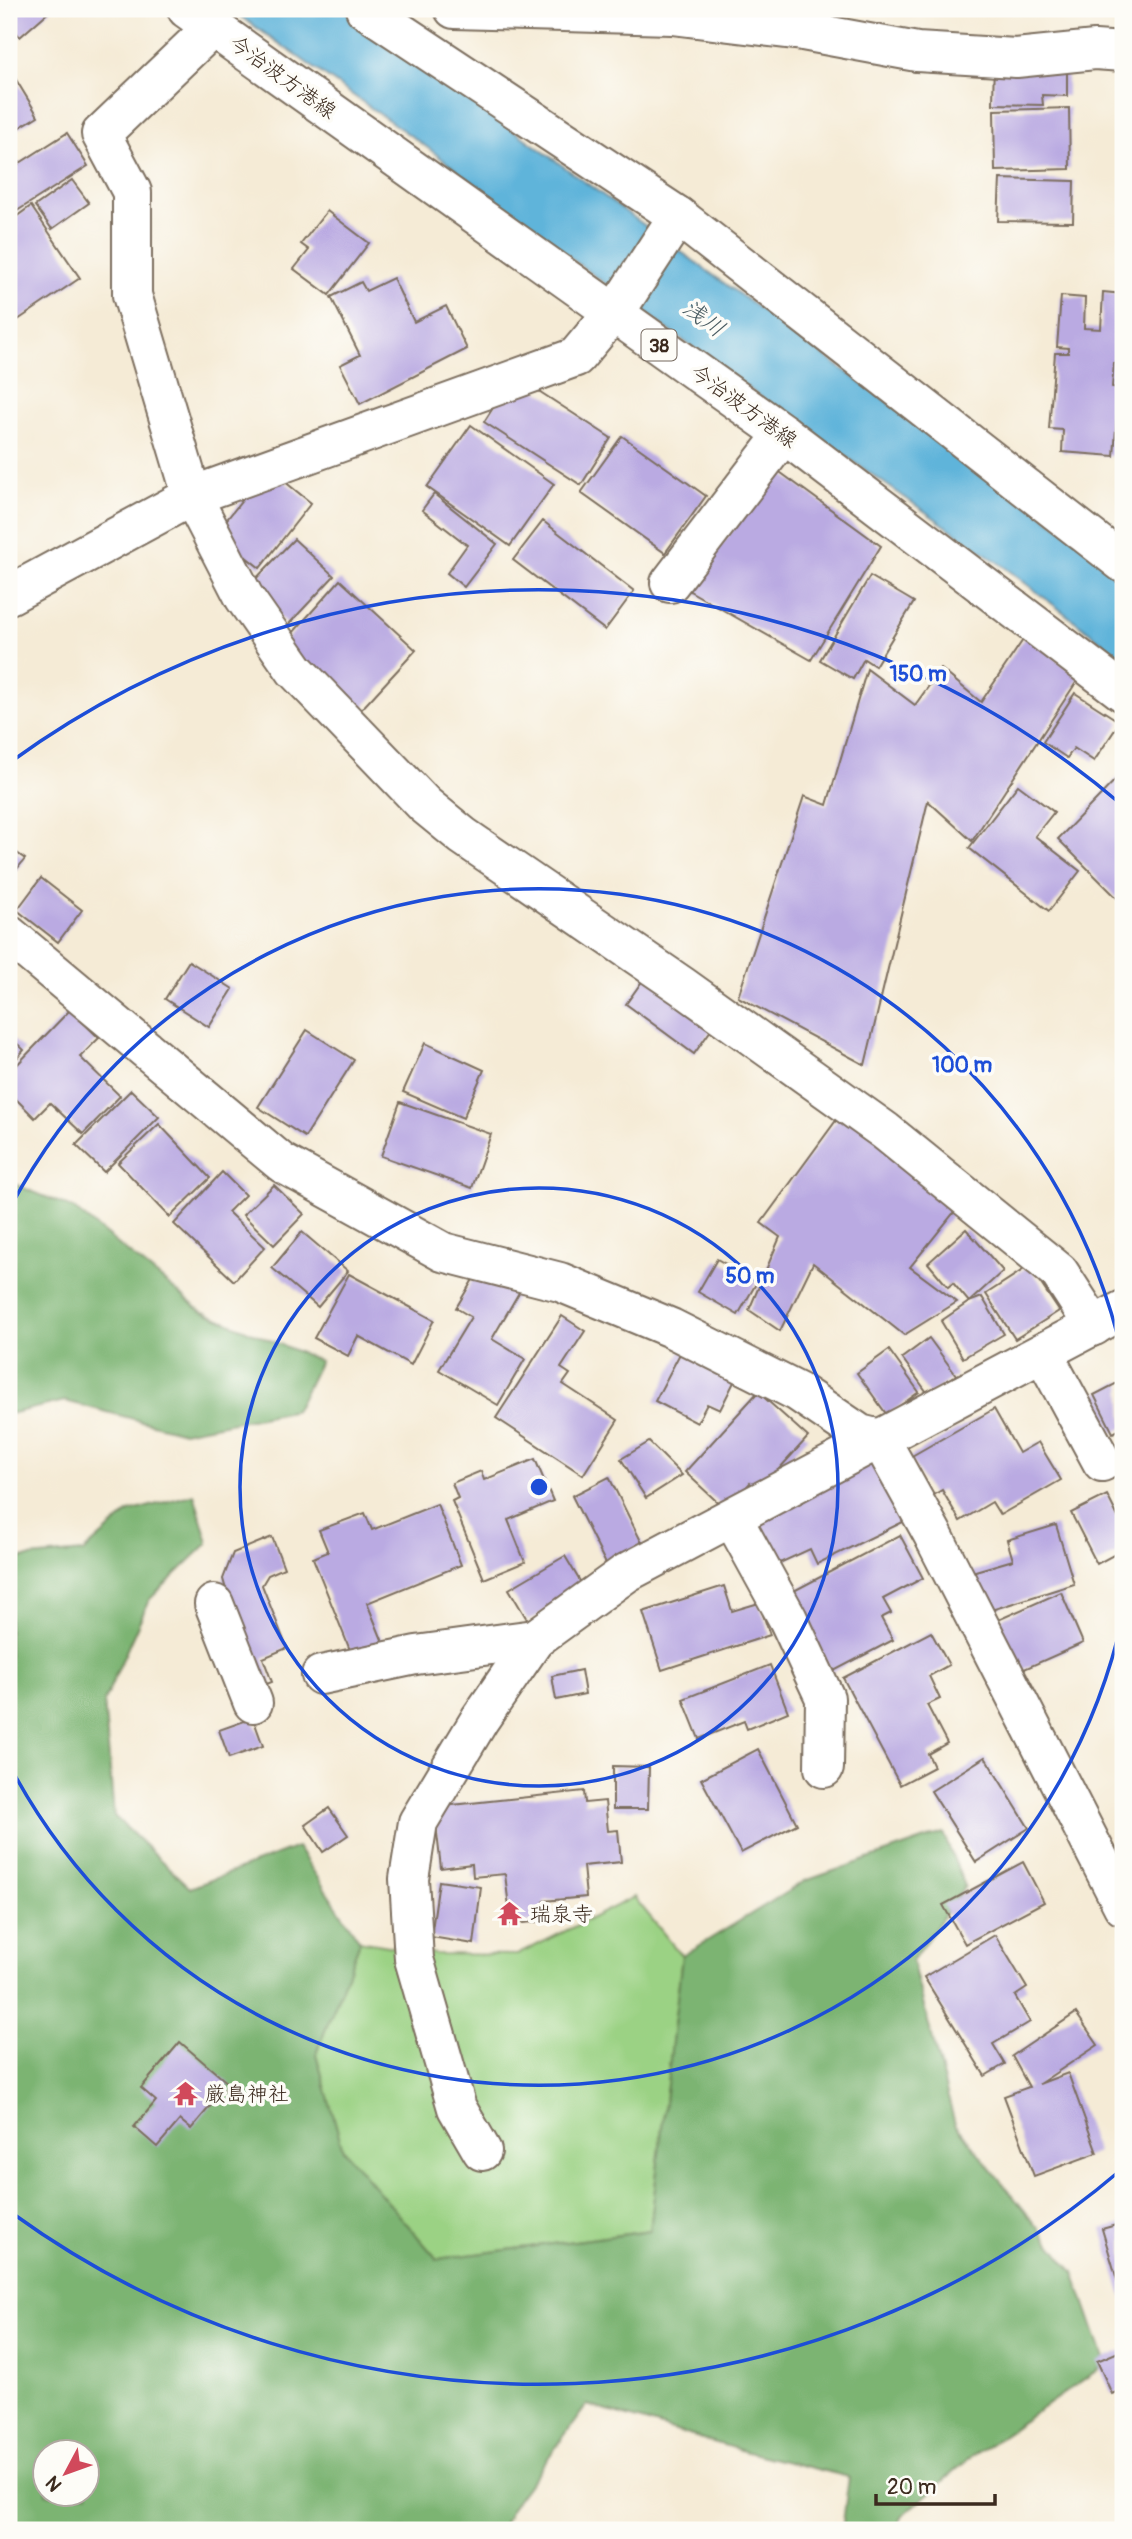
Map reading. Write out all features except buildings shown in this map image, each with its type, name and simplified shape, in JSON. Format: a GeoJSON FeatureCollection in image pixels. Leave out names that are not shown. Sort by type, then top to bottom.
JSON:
{"type":"FeatureCollection","features":[{"type":"Feature","properties":{"kind":"street"},"geometry":{"type":"LineString","coordinates":[[365,9],[676,221],[1123,563]]}},
{"type":"Feature","properties":{"kind":"street"},"geometry":{"type":"LineString","coordinates":[[454,9],[788,19],[917,52],[1016,58],[1095,50],[1123,52]]}},
{"type":"Feature","properties":{"kind":"street"},"geometry":{"type":"LineString","coordinates":[[200,18],[101,134],[132,192],[132,295],[192,496],[244,597],[295,670],[425,805],[463,836],[670,978],[885,1131],[1059,1272],[1109,1318],[733,1519],[626,1573],[535,1639],[480,1719],[418,1822],[409,1879],[414,1959],[457,2108],[482,2151]]}},
{"type":"Feature","properties":{"kind":"street","name":"今治波方港線"},"geometry":{"type":"LineString","coordinates":[[200,18],[618,307],[1123,692]]}},
{"type":"Feature","properties":{"kind":"street"},"geometry":{"type":"LineString","coordinates":[[9,595],[192,496],[576,357],[618,307],[676,221]]}},
{"type":"Feature","properties":{"kind":"street"},"geometry":{"type":"LineString","coordinates":[[670,583],[784,434]]}},
{"type":"Feature","properties":{"kind":"street"},"geometry":{"type":"LineString","coordinates":[[9,935],[282,1163],[443,1252],[560,1282],[671,1328],[798,1392],[860,1434],[880,1439],[932,1533],[1123,1906]]}},
{"type":"Feature","properties":{"kind":"street"},"geometry":{"type":"LineString","coordinates":[[1043,1353],[1102,1462]]}},
{"type":"Feature","properties":{"kind":"street"},"geometry":{"type":"LineString","coordinates":[[733,1519],[788,1619],[825,1698],[824,1768]]}},
{"type":"Feature","properties":{"kind":"street"},"geometry":{"type":"LineString","coordinates":[[214,1604],[253,1703]]}},
{"type":"Feature","properties":{"kind":"street"},"geometry":{"type":"LineString","coordinates":[[321,1675],[416,1655],[535,1639]]}},
{"type":"Feature","properties":{"kind":"green space"},"geometry":{"type":"Polygon","coordinates":[[[9,1182],[73,1208],[201,1311],[320,1361],[296,1410],[183,1432],[65,1401],[9,1414],[9,1182]]]}},
{"type":"Feature","properties":{"kind":"green space"},"geometry":{"type":"Polygon","coordinates":[[[194,1494],[208,1543],[149,1600],[104,1701],[114,1816],[190,1888],[297,1847],[360,1941],[316,2054],[343,2150],[437,2259],[650,2231],[682,1956],[805,1881],[943,1833],[965,1886],[912,1961],[955,2124],[1074,2272],[1106,2364],[970,2458],[902,2516],[896,2530],[842,2530],[849,2477],[747,2452],[587,2405],[509,2511],[501,2530],[9,2530],[9,1559],[83,1552],[129,1512],[194,1494]]]}},
{"type":"Feature","properties":{"kind":"green space"},"geometry":{"type":"Polygon","coordinates":[[[634,1897],[682,1956],[650,2231],[437,2259],[343,2151],[316,2054],[360,1941],[435,1954],[517,1955],[634,1897]]]}},
{"type":"Feature","properties":{"kind":"water","name":"浅川"},"geometry":{"type":"Polygon","coordinates":[[[230,9],[347,9],[1123,573],[1123,658],[1003,566],[755,393],[581,266],[428,148],[230,9]]]}},
{"type":"Feature","properties":{"kind":"place","name":"瑞泉寺"},"geometry":{"type":"Point","coordinates":[510,1914]}},
{"type":"Feature","properties":{"kind":"place","name":"厳島神社"},"geometry":{"type":"Point","coordinates":[185,2094]}}]}
